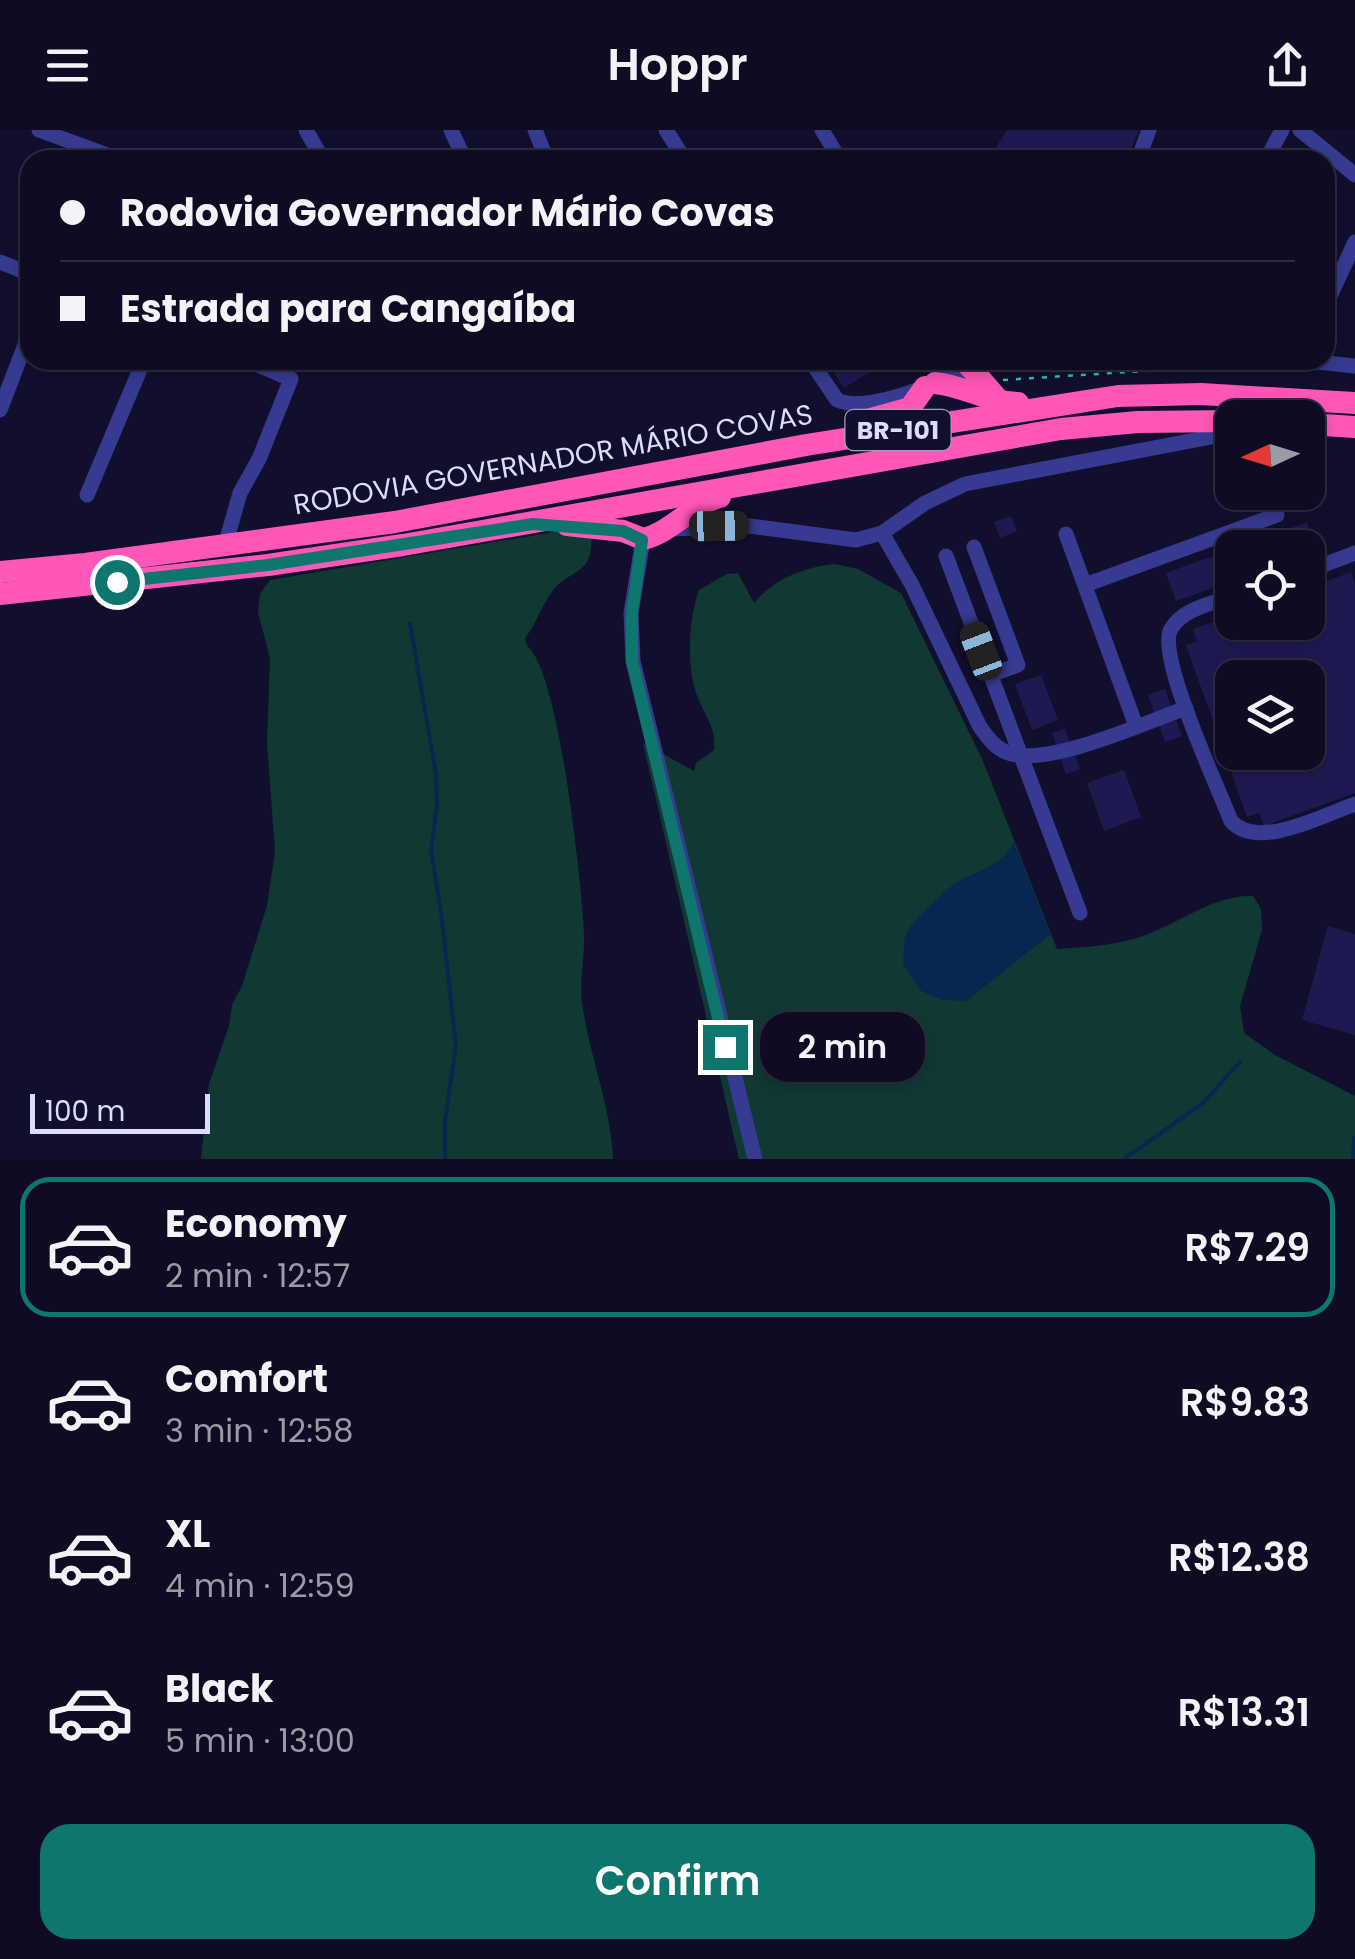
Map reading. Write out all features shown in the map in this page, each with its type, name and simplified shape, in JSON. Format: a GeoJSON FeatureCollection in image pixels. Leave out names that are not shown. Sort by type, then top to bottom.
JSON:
{"type":"FeatureCollection","features":[{"type":"Feature","properties":{"kind":"highway"},"geometry":{"type":"LineString","coordinates":[[976,370],[1002,403]]}},
{"type":"Feature","properties":{"kind":"highway"},"geometry":{"type":"LineString","coordinates":[[668,470],[690,456],[894,414],[910,408],[930,385],[964,388],[1002,403],[1051,406]]}},
{"type":"Feature","properties":{"kind":"highway","name":"RODOVIA GOVERNADOR MÁRIO COVAS"},"geometry":{"type":"LineString","coordinates":[[0,572],[395,522],[747,456],[1118,396],[1201,394],[1355,404]]}},
{"type":"Feature","properties":{"kind":"highway","name":"RODOVIA GOVERNADOR MÁRIO COVAS"},"geometry":{"type":"LineString","coordinates":[[0,594],[268,565],[533,524],[1061,428],[1215,421]]}},
{"type":"Feature","properties":{"kind":"highway"},"geometry":{"type":"LineString","coordinates":[[1325,425],[1355,427]]}},
{"type":"Feature","properties":{"kind":"highway"},"geometry":{"type":"LineString","coordinates":[[533,524],[633,535],[667,529],[712,499],[916,464],[940,450]]}},
{"type":"Feature","properties":{"kind":"highway"},"geometry":{"type":"LineString","coordinates":[[633,535],[611,508],[619,491],[731,468],[747,456]]}},
{"type":"Feature","properties":{"kind":"street"},"geometry":{"type":"LineString","coordinates":[[39,130],[94,150]]}},
{"type":"Feature","properties":{"kind":"street"},"geometry":{"type":"LineString","coordinates":[[1300,130],[1324,150]]}},
{"type":"Feature","properties":{"kind":"street"},"geometry":{"type":"LineString","coordinates":[[1335,159],[1355,175]]}},
{"type":"Feature","properties":{"kind":"street"},"geometry":{"type":"LineString","coordinates":[[1335,285],[1355,242]]}},
{"type":"Feature","properties":{"kind":"street"},"geometry":{"type":"LineString","coordinates":[[0,410],[20,358]]}},
{"type":"Feature","properties":{"kind":"street"},"geometry":{"type":"LineString","coordinates":[[86,495],[140,370]]}},
{"type":"Feature","properties":{"kind":"street"},"geometry":{"type":"LineString","coordinates":[[225,546],[240,492],[260,459],[291,379],[270,370]]}},
{"type":"Feature","properties":{"kind":"street"},"geometry":{"type":"LineString","coordinates":[[816,370],[837,400],[858,404],[930,385],[967,370]]}},
{"type":"Feature","properties":{"kind":"street"},"geometry":{"type":"LineString","coordinates":[[667,529],[750,526],[856,540],[882,533],[925,503],[965,484],[1215,437]]}},
{"type":"Feature","properties":{"kind":"street"},"geometry":{"type":"LineString","coordinates":[[1085,585],[1277,515]]}},
{"type":"Feature","properties":{"kind":"street"},"geometry":{"type":"LineString","coordinates":[[882,533],[912,584],[980,728],[993,745],[1020,756],[1043,757],[1186,708]]}},
{"type":"Feature","properties":{"kind":"street"},"geometry":{"type":"LineString","coordinates":[[1066,534],[1136,726]]}},
{"type":"Feature","properties":{"kind":"street"},"geometry":{"type":"LineString","coordinates":[[633,535],[632,661],[755,1159]]}},
{"type":"Feature","properties":{"kind":"street"},"geometry":{"type":"LineString","coordinates":[[974,547],[1018,665],[990,675]]}},
{"type":"Feature","properties":{"kind":"street"},"geometry":{"type":"LineString","coordinates":[[1325,564],[1355,554]]}},
{"type":"Feature","properties":{"kind":"street"},"geometry":{"type":"LineString","coordinates":[[946,556],[1080,914]]}},
{"type":"Feature","properties":{"kind":"street"},"geometry":{"type":"LineString","coordinates":[[954,577],[982,567]]}},
{"type":"Feature","properties":{"kind":"street"},"geometry":{"type":"LineString","coordinates":[[1215,602],[1178,620],[1166,641],[1186,708],[1231,821],[1243,831],[1261,834],[1355,804]]}},
{"type":"Feature","properties":{"kind":"street"},"geometry":{"type":"LineString","coordinates":[[972,627],[1000,616]]}},
{"type":"Feature","properties":{"kind":"green space"},"geometry":{"type":"Polygon","coordinates":[[[579,528],[591,534],[589,557],[580,570],[554,589],[525,638],[539,663],[549,694],[567,781],[582,909],[582,1002],[613,1159],[201,1159],[209,1084],[267,906],[275,851],[267,743],[270,658],[258,612],[260,594],[270,580],[579,528]]]}},
{"type":"Feature","properties":{"kind":"green space"},"geometry":{"type":"Polygon","coordinates":[[[823,566],[858,569],[901,593],[983,761],[1057,949],[1132,939],[1225,900],[1253,896],[1261,909],[1262,930],[1240,1006],[1244,1033],[1275,1055],[1355,1096],[1355,1159],[739,1159],[643,743],[694,771],[696,763],[714,750],[712,729],[694,686],[690,659],[699,590],[727,574],[738,573],[754,603],[780,581],[823,566]],[[1014,844],[996,863],[955,883],[966,1001],[1050,934],[1014,844]]]}},
{"type":"Feature","properties":{"kind":"water"},"geometry":{"type":"Polygon","coordinates":[[[1014,842],[1050,934],[966,1001],[942,1000],[921,991],[903,964],[907,932],[946,891],[997,862],[1014,842]]]}},
{"type":"Feature","properties":{"kind":"building"},"geometry":{"type":"Polygon","coordinates":[[[1007,130],[1139,130],[1130,150],[994,150],[1007,130]]]}},
{"type":"Feature","properties":{"kind":"building"},"geometry":{"type":"Polygon","coordinates":[[[832,370],[873,370],[844,388],[832,370]]]}},
{"type":"Feature","properties":{"kind":"building"},"geometry":{"type":"Polygon","coordinates":[[[1011,516],[1017,531],[1000,538],[994,522],[1011,516]]]}},
{"type":"Feature","properties":{"kind":"building"},"geometry":{"type":"Polygon","coordinates":[[[1307,522],[1310,530],[1286,530],[1307,522]]]}},
{"type":"Feature","properties":{"kind":"building"},"geometry":{"type":"Polygon","coordinates":[[[1215,555],[1215,587],[1176,601],[1166,573],[1215,555]]]}},
{"type":"Feature","properties":{"kind":"building"},"geometry":{"type":"Polygon","coordinates":[[[1351,572],[1355,583],[1355,793],[1264,826],[1259,813],[1247,817],[1230,770],[1325,770],[1325,660],[1215,660],[1215,727],[1186,645],[1197,641],[1193,629],[1215,621],[1215,640],[1325,640],[1325,582],[1351,572]]]}},
{"type":"Feature","properties":{"kind":"building"},"geometry":{"type":"Polygon","coordinates":[[[1041,675],[1058,720],[1032,730],[1015,684],[1041,675]]]}},
{"type":"Feature","properties":{"kind":"building"},"geometry":{"type":"Polygon","coordinates":[[[1165,689],[1182,736],[1165,742],[1148,695],[1165,689]]]}},
{"type":"Feature","properties":{"kind":"building"},"geometry":{"type":"Polygon","coordinates":[[[1065,729],[1080,769],[1066,774],[1052,733],[1065,729]]]}},
{"type":"Feature","properties":{"kind":"building"},"geometry":{"type":"Polygon","coordinates":[[[1124,770],[1141,817],[1104,831],[1087,783],[1124,770]]]}},
{"type":"Feature","properties":{"kind":"building"},"geometry":{"type":"Polygon","coordinates":[[[1328,926],[1355,934],[1355,1035],[1302,1020],[1328,926]]]}},
{"type":"Feature","properties":{"kind":"waterway"},"geometry":{"type":"LineString","coordinates":[[410,624],[436,774],[437,806],[431,850],[456,1046],[445,1121],[445,1159]]}},
{"type":"Feature","properties":{"kind":"waterway"},"geometry":{"type":"LineString","coordinates":[[1124,1159],[1203,1103],[1240,1062]]}},
{"type":"Feature","properties":{"kind":"waterway"},"geometry":{"type":"LineString","coordinates":[[1353,1159],[1354,1138]]}},
{"type":"Feature","properties":{"kind":"route"},"geometry":{"type":"LineString","coordinates":[[117,582],[268,565],[533,524],[623,531],[642,540],[630,637],[632,661],[725,1047]]}}]}
